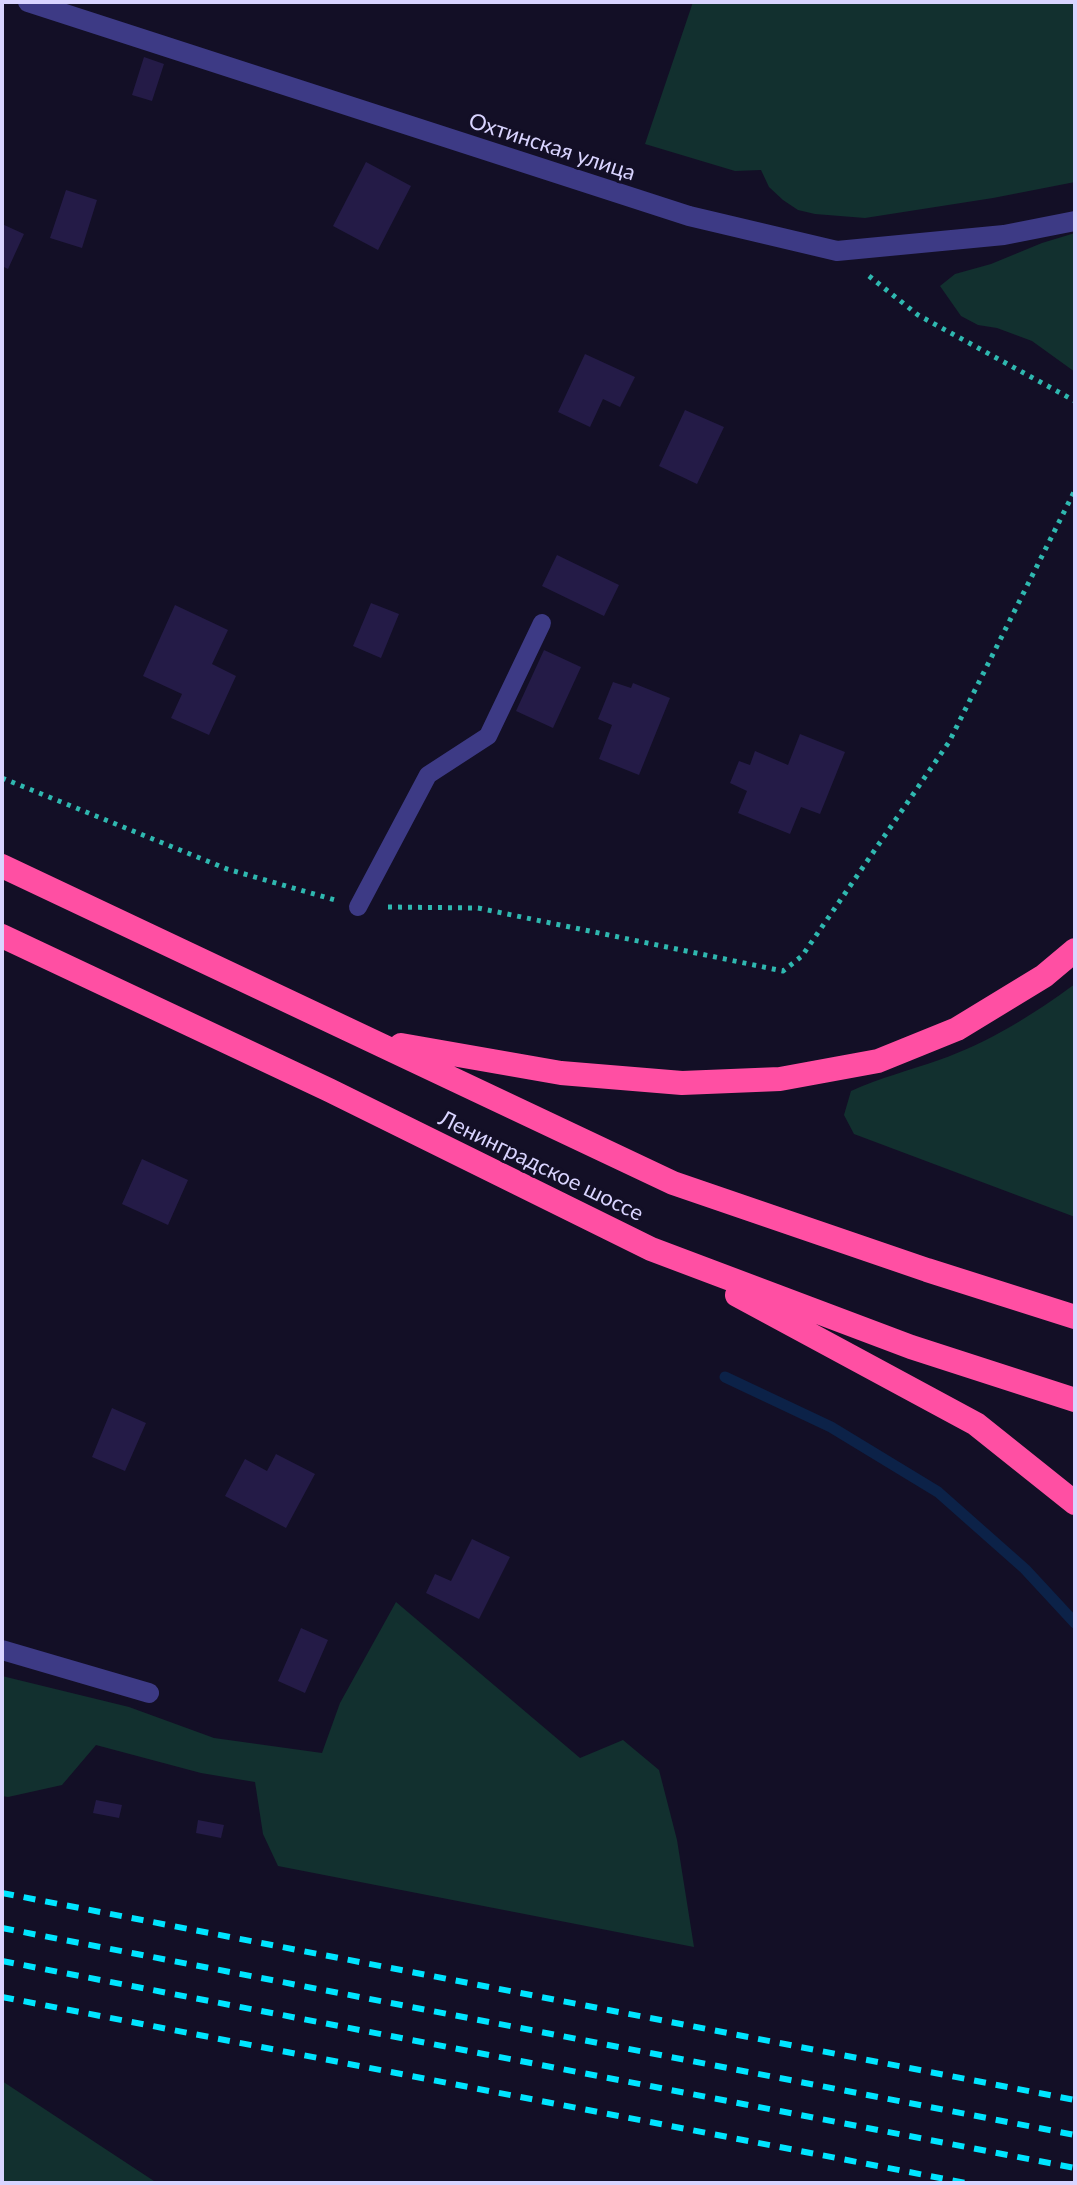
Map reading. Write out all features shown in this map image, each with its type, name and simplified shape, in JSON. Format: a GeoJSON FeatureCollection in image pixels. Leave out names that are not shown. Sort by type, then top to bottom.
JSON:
{"type":"FeatureCollection","features":[{"type":"Feature","properties":{"kind":"highway","name":"Ленинградское шоссе"},"geometry":{"type":"LineString","coordinates":[[2,866],[673,1183],[1075,1317]]}},
{"type":"Feature","properties":{"kind":"highway","name":"Ленинградское шоссе"},"geometry":{"type":"LineString","coordinates":[[2,936],[329,1090],[651,1249],[911,1347],[1075,1400]]}},
{"type":"Feature","properties":{"kind":"highway"},"geometry":{"type":"LineString","coordinates":[[368,1039],[561,1073],[682,1083],[780,1079],[878,1061],[957,1029],[1044,976],[1075,950]]}},
{"type":"Feature","properties":{"kind":"highway"},"geometry":{"type":"LineString","coordinates":[[651,1249],[976,1424],[1075,1503]]}},
{"type":"Feature","properties":{"kind":"street","name":"Охтинская улица"},"geometry":{"type":"LineString","coordinates":[[28,2],[689,216],[837,251],[1004,235],[1075,221]]}},
{"type":"Feature","properties":{"kind":"street"},"geometry":{"type":"LineString","coordinates":[[2,1650],[149,1693]]}},
{"type":"Feature","properties":{"kind":"lane"},"geometry":{"type":"LineString","coordinates":[[358,907],[428,775],[488,736],[542,623]]}},
{"type":"Feature","properties":{"kind":"path"},"geometry":{"type":"LineString","coordinates":[[837,251],[918,315],[1075,401]]}},
{"type":"Feature","properties":{"kind":"path"},"geometry":{"type":"LineString","coordinates":[[2,778],[227,869],[358,907],[478,908],[783,971],[802,956],[949,742],[1075,490]]}},
{"type":"Feature","properties":{"kind":"green space"},"geometry":{"type":"Polygon","coordinates":[[[693,2],[1075,2],[1075,182],[865,218],[815,214],[798,210],[783,200],[769,187],[761,170],[735,171],[645,144],[693,2]]]}},
{"type":"Feature","properties":{"kind":"green space"},"geometry":{"type":"Polygon","coordinates":[[[1075,233],[1075,372],[1032,341],[997,328],[978,325],[961,316],[940,286],[955,274],[1075,233]]]}},
{"type":"Feature","properties":{"kind":"green space"},"geometry":{"type":"Polygon","coordinates":[[[1075,984],[1075,1217],[854,1134],[844,1115],[851,1091],[975,1045],[1027,1017],[1075,984]]]}},
{"type":"Feature","properties":{"kind":"green space"},"geometry":{"type":"Polygon","coordinates":[[[396,1602],[580,1758],[623,1740],[659,1770],[677,1840],[694,1947],[278,1866],[263,1834],[255,1782],[201,1773],[96,1745],[62,1785],[2,1796],[2,1676],[129,1707],[214,1738],[322,1753],[340,1703],[396,1602]]]}},
{"type":"Feature","properties":{"kind":"green space"},"geometry":{"type":"Polygon","coordinates":[[[2,2081],[157,2183],[2,2183],[2,2081]]]}},
{"type":"Feature","properties":{"kind":"building"},"geometry":{"type":"Polygon","coordinates":[[[144,57],[164,64],[152,101],[132,95],[144,57]]]}},
{"type":"Feature","properties":{"kind":"building"},"geometry":{"type":"Polygon","coordinates":[[[366,162],[411,186],[378,250],[333,226],[366,162]]]}},
{"type":"Feature","properties":{"kind":"building"},"geometry":{"type":"Polygon","coordinates":[[[66,190],[97,200],[82,248],[50,238],[66,190]]]}},
{"type":"Feature","properties":{"kind":"building"},"geometry":{"type":"Polygon","coordinates":[[[2,224],[24,234],[8,269],[2,266],[2,224]]]}},
{"type":"Feature","properties":{"kind":"building"},"geometry":{"type":"Polygon","coordinates":[[[585,354],[635,377],[620,407],[603,399],[590,427],[558,412],[585,354]]]}},
{"type":"Feature","properties":{"kind":"building"},"geometry":{"type":"Polygon","coordinates":[[[685,410],[724,427],[697,484],[659,466],[685,410]]]}},
{"type":"Feature","properties":{"kind":"building"},"geometry":{"type":"Polygon","coordinates":[[[557,555],[619,585],[604,616],[542,586],[557,555]]]}},
{"type":"Feature","properties":{"kind":"building"},"geometry":{"type":"Polygon","coordinates":[[[371,603],[399,614],[381,658],[353,646],[371,603]]]}},
{"type":"Feature","properties":{"kind":"building"},"geometry":{"type":"Polygon","coordinates":[[[175,605],[228,630],[212,664],[236,676],[209,735],[171,718],[182,694],[143,676],[175,605]]]}},
{"type":"Feature","properties":{"kind":"building"},"geometry":{"type":"Polygon","coordinates":[[[544,650],[581,667],[553,728],[516,711],[544,650]]]}},
{"type":"Feature","properties":{"kind":"building"},"geometry":{"type":"Polygon","coordinates":[[[613,682],[631,688],[633,683],[670,698],[639,775],[599,759],[612,725],[598,719],[613,682]]]}},
{"type":"Feature","properties":{"kind":"building"},"geometry":{"type":"Polygon","coordinates":[[[800,734],[845,752],[820,814],[801,807],[790,834],[738,813],[747,791],[730,783],[739,761],[750,765],[755,751],[788,765],[800,734]]]}},
{"type":"Feature","properties":{"kind":"building"},"geometry":{"type":"Polygon","coordinates":[[[142,1159],[188,1180],[168,1225],[122,1204],[142,1159]]]}},
{"type":"Feature","properties":{"kind":"building"},"geometry":{"type":"Polygon","coordinates":[[[112,1408],[146,1423],[125,1471],[92,1457],[112,1408]]]}},
{"type":"Feature","properties":{"kind":"building"},"geometry":{"type":"Polygon","coordinates":[[[276,1454],[315,1474],[286,1528],[225,1496],[245,1459],[267,1471],[276,1454]]]}},
{"type":"Feature","properties":{"kind":"building"},"geometry":{"type":"Polygon","coordinates":[[[472,1539],[510,1557],[479,1619],[426,1593],[435,1574],[451,1581],[472,1539]]]}},
{"type":"Feature","properties":{"kind":"building"},"geometry":{"type":"Polygon","coordinates":[[[301,1628],[328,1640],[305,1693],[278,1681],[301,1628]]]}},
{"type":"Feature","properties":{"kind":"building"},"geometry":{"type":"Polygon","coordinates":[[[96,1800],[122,1805],[119,1818],[93,1813],[96,1800]]]}},
{"type":"Feature","properties":{"kind":"building"},"geometry":{"type":"Polygon","coordinates":[[[198,1820],[224,1825],[221,1838],[196,1833],[198,1820]]]}},
{"type":"Feature","properties":{"kind":"waterway"},"geometry":{"type":"LineString","coordinates":[[725,1377],[831,1427],[938,1492],[1025,1569],[1075,1623]]}},
{"type":"Feature","properties":{"kind":"railway"},"geometry":{"type":"LineString","coordinates":[[2,1893],[1075,2100]]}},
{"type":"Feature","properties":{"kind":"railway"},"geometry":{"type":"LineString","coordinates":[[2,1928],[1075,2135]]}},
{"type":"Feature","properties":{"kind":"railway"},"geometry":{"type":"LineString","coordinates":[[2,1961],[1075,2168]]}},
{"type":"Feature","properties":{"kind":"railway"},"geometry":{"type":"LineString","coordinates":[[2,1997],[966,2183]]}}]}
